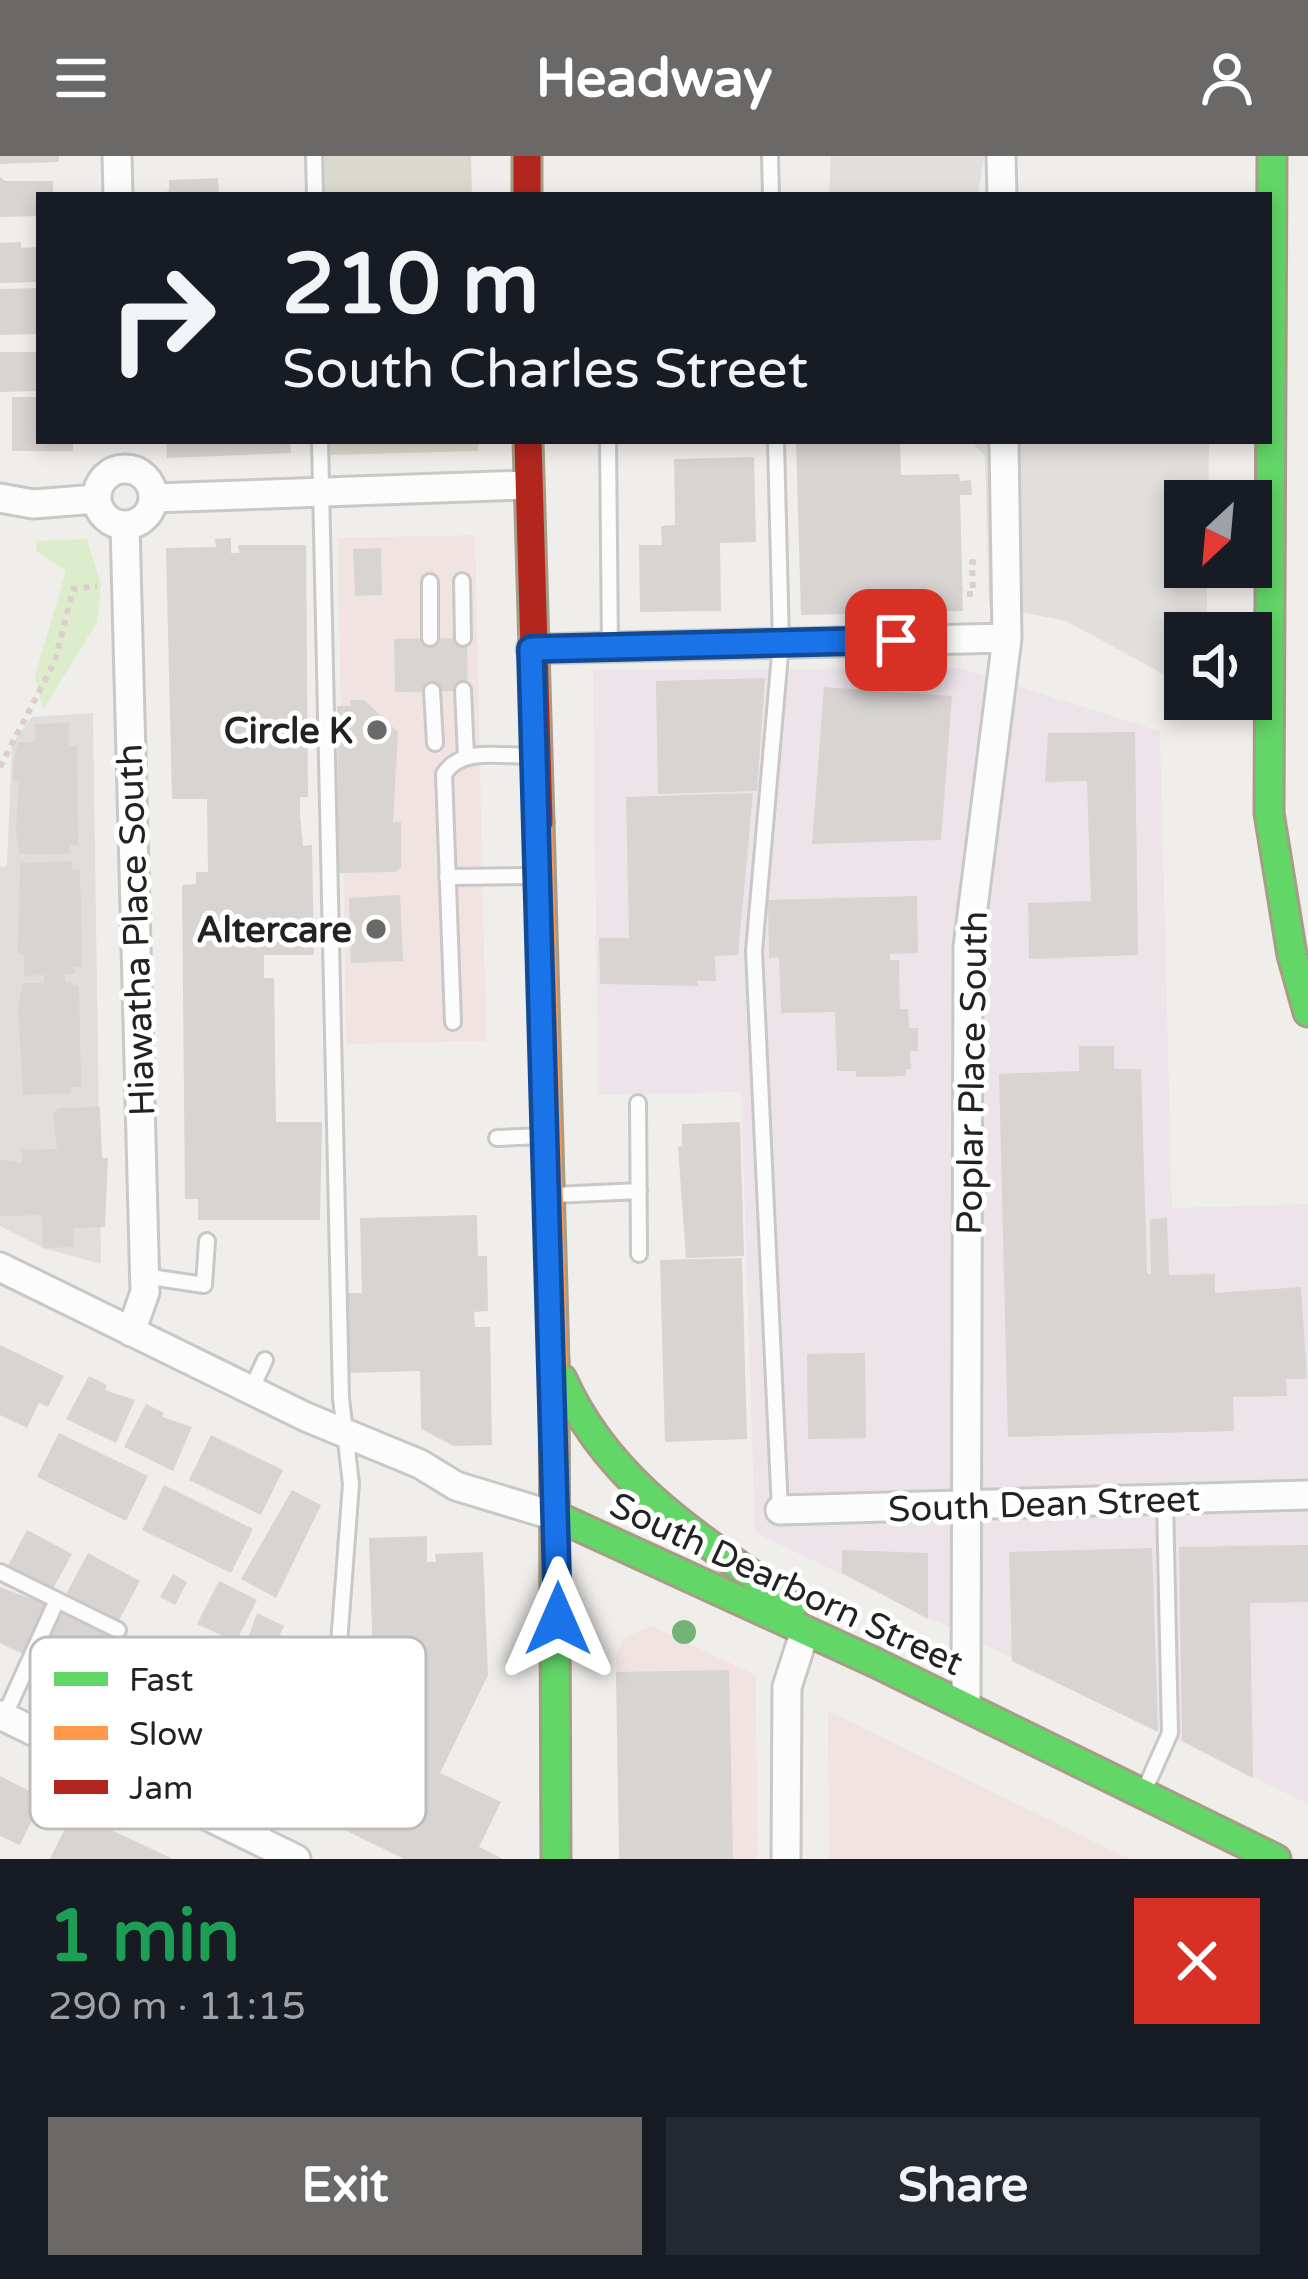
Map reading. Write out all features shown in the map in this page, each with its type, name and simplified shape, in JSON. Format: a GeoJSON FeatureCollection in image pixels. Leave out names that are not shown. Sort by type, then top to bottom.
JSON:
{"type":"FeatureCollection","features":[{"type":"Feature","properties":{"kind":"main road"},"geometry":{"type":"LineString","coordinates":[[527,156],[527,192]]}},
{"type":"Feature","properties":{"kind":"main road"},"geometry":{"type":"LineString","coordinates":[[1272,156],[1272,192]]}},
{"type":"Feature","properties":{"kind":"main road"},"geometry":{"type":"LineString","coordinates":[[528,444],[558,1517],[556,1859]]}},
{"type":"Feature","properties":{"kind":"main road"},"geometry":{"type":"LineString","coordinates":[[1271,444],[1269,813],[1292,955],[1308,1012]]}},
{"type":"Feature","properties":{"kind":"main road"},"geometry":{"type":"LineString","coordinates":[[553,1354],[584,1431],[622,1479],[874,1662]]}},
{"type":"Feature","properties":{"kind":"main road","name":"South Dearborn Street"},"geometry":{"type":"LineString","coordinates":[[558,1517],[874,1662],[1276,1859]]}},
{"type":"Feature","properties":{"kind":"street"},"geometry":{"type":"LineString","coordinates":[[117,156],[118,192]]}},
{"type":"Feature","properties":{"kind":"street"},"geometry":{"type":"LineString","coordinates":[[1001,156],[1001,192]]}},
{"type":"Feature","properties":{"kind":"street","name":"Poplar Place South"},"geometry":{"type":"LineString","coordinates":[[966,1706],[968,947],[1006,638],[1004,444]]}},
{"type":"Feature","properties":{"kind":"street"},"geometry":{"type":"LineString","coordinates":[[122,455],[143,474],[154,499],[147,515],[125,525],[104,517],[97,499],[101,480],[122,455]]}},
{"type":"Feature","properties":{"kind":"street"},"geometry":{"type":"LineString","coordinates":[[154,499],[527,485]]}},
{"type":"Feature","properties":{"kind":"street"},"geometry":{"type":"LineString","coordinates":[[0,498],[33,504],[97,499]]}},
{"type":"Feature","properties":{"kind":"street","name":"Hiawatha Place South"},"geometry":{"type":"LineString","coordinates":[[125,525],[144,1276],[131,1332]]}},
{"type":"Feature","properties":{"kind":"street"},"geometry":{"type":"LineString","coordinates":[[531,649],[1006,638]]}},
{"type":"Feature","properties":{"kind":"street","name":"South Dearborn Street"},"geometry":{"type":"LineString","coordinates":[[0,1267],[250,1390],[420,1464],[456,1486],[558,1517]]}},
{"type":"Feature","properties":{"kind":"street","name":"South Dean Street"},"geometry":{"type":"LineString","coordinates":[[779,1510],[1308,1495]]}},
{"type":"Feature","properties":{"kind":"street"},"geometry":{"type":"LineString","coordinates":[[786,1859],[788,1687],[806,1631]]}},
{"type":"Feature","properties":{"kind":"street"},"geometry":{"type":"LineString","coordinates":[[2,1716],[30,1730]]}},
{"type":"Feature","properties":{"kind":"street"},"geometry":{"type":"LineString","coordinates":[[235,1829],[296,1859]]}},
{"type":"Feature","properties":{"kind":"lane"},"geometry":{"type":"LineString","coordinates":[[314,156],[315,192]]}},
{"type":"Feature","properties":{"kind":"lane"},"geometry":{"type":"LineString","coordinates":[[770,156],[771,192]]}},
{"type":"Feature","properties":{"kind":"lane"},"geometry":{"type":"LineString","coordinates":[[320,444],[351,1484],[340,1637]]}},
{"type":"Feature","properties":{"kind":"lane"},"geometry":{"type":"LineString","coordinates":[[608,444],[610,647]]}},
{"type":"Feature","properties":{"kind":"lane"},"geometry":{"type":"LineString","coordinates":[[776,444],[781,643],[754,951],[779,1510]]}},
{"type":"Feature","properties":{"kind":"lane"},"geometry":{"type":"LineString","coordinates":[[462,581],[463,638]]}},
{"type":"Feature","properties":{"kind":"lane"},"geometry":{"type":"LineString","coordinates":[[430,582],[430,638]]}},
{"type":"Feature","properties":{"kind":"lane"},"geometry":{"type":"LineString","coordinates":[[463,690],[466,756]]}},
{"type":"Feature","properties":{"kind":"lane"},"geometry":{"type":"LineString","coordinates":[[432,691],[435,743]]}},
{"type":"Feature","properties":{"kind":"lane"},"geometry":{"type":"LineString","coordinates":[[453,1022],[444,774],[452,761],[466,756],[535,756]]}},
{"type":"Feature","properties":{"kind":"lane"},"geometry":{"type":"LineString","coordinates":[[447,877],[538,876]]}},
{"type":"Feature","properties":{"kind":"lane"},"geometry":{"type":"LineString","coordinates":[[638,1102],[639,1254]]}},
{"type":"Feature","properties":{"kind":"lane"},"geometry":{"type":"LineString","coordinates":[[497,1138],[547,1136]]}},
{"type":"Feature","properties":{"kind":"lane"},"geometry":{"type":"LineString","coordinates":[[548,1195],[639,1191]]}},
{"type":"Feature","properties":{"kind":"lane"},"geometry":{"type":"LineString","coordinates":[[144,1276],[205,1285],[207,1241]]}},
{"type":"Feature","properties":{"kind":"lane"},"geometry":{"type":"LineString","coordinates":[[250,1390],[265,1360]]}},
{"type":"Feature","properties":{"kind":"lane"},"geometry":{"type":"LineString","coordinates":[[1143,1793],[1170,1733],[1166,1499]]}},
{"type":"Feature","properties":{"kind":"lane"},"geometry":{"type":"LineString","coordinates":[[0,1572],[118,1630]]}},
{"type":"Feature","properties":{"kind":"lane"},"geometry":{"type":"LineString","coordinates":[[39,1637],[57,1600]]}},
{"type":"Feature","properties":{"kind":"lane"},"geometry":{"type":"LineString","coordinates":[[2,1716],[30,1657]]}},
{"type":"Feature","properties":{"kind":"lane"},"geometry":{"type":"LineString","coordinates":[[258,1840],[263,1829]]}},
{"type":"Feature","properties":{"kind":"path"},"geometry":{"type":"LineString","coordinates":[[0,766],[55,661],[73,589],[101,585]]}},
{"type":"Feature","properties":{"kind":"path"},"geometry":{"type":"LineString","coordinates":[[973,594],[974,609]]}},
{"type":"Feature","properties":{"kind":"shaded area"},"geometry":{"type":"Polygon","coordinates":[[[321,156],[471,156],[472,192],[322,192],[321,156]]]}},
{"type":"Feature","properties":{"kind":"shaded area"},"geometry":{"type":"Polygon","coordinates":[[[831,156],[984,156],[978,192],[829,192],[831,156]]]}},
{"type":"Feature","properties":{"kind":"shaded area"},"geometry":{"type":"Polygon","coordinates":[[[327,444],[478,444],[478,451],[328,455],[327,444]]]}},
{"type":"Feature","properties":{"kind":"shaded area"},"geometry":{"type":"Polygon","coordinates":[[[974,444],[1209,444],[1208,480],[1164,480],[1164,588],[1207,588],[1207,612],[1164,612],[1164,674],[1066,621],[989,606],[985,456],[974,444]]]}},
{"type":"Feature","properties":{"kind":"shaded area"},"geometry":{"type":"Polygon","coordinates":[[[475,535],[486,1041],[346,1044],[338,538],[475,535]]]}},
{"type":"Feature","properties":{"kind":"shaded area"},"geometry":{"type":"Polygon","coordinates":[[[960,668],[1160,731],[1172,1208],[1308,1204],[1308,1804],[755,1532],[741,1092],[598,1095],[593,670],[960,668]]]}},
{"type":"Feature","properties":{"kind":"shaded area"},"geometry":{"type":"Polygon","coordinates":[[[93,713],[101,1264],[43,1248],[0,1226],[0,867],[7,866],[12,744],[32,717],[93,713]]]}},
{"type":"Feature","properties":{"kind":"shaded area"},"geometry":{"type":"Polygon","coordinates":[[[651,1626],[756,1675],[757,1859],[620,1859],[616,1658],[623,1638],[651,1626]]]}},
{"type":"Feature","properties":{"kind":"shaded area"},"geometry":{"type":"Polygon","coordinates":[[[828,1711],[1130,1859],[829,1859],[828,1711]]]}},
{"type":"Feature","properties":{"kind":"green space"},"geometry":{"type":"Polygon","coordinates":[[[87,539],[101,585],[97,622],[43,710],[35,676],[66,571],[36,551],[37,541],[87,539]]]}},
{"type":"Feature","properties":{"kind":"building"},"geometry":{"type":"Polygon","coordinates":[[[0,156],[59,156],[59,162],[0,164],[0,156]]]}},
{"type":"Feature","properties":{"kind":"building"},"geometry":{"type":"Polygon","coordinates":[[[0,177],[5,181],[53,181],[53,192],[36,192],[36,216],[0,217],[0,177]]]}},
{"type":"Feature","properties":{"kind":"building"},"geometry":{"type":"Polygon","coordinates":[[[218,178],[219,192],[166,192],[169,180],[218,178]]]}},
{"type":"Feature","properties":{"kind":"building"},"geometry":{"type":"Polygon","coordinates":[[[0,243],[36,247],[36,282],[0,283],[0,243]]]}},
{"type":"Feature","properties":{"kind":"building"},"geometry":{"type":"Polygon","coordinates":[[[36,288],[36,334],[0,335],[0,289],[36,288]]]}},
{"type":"Feature","properties":{"kind":"building"},"geometry":{"type":"Polygon","coordinates":[[[0,352],[36,352],[36,391],[0,392],[0,352]]]}},
{"type":"Feature","properties":{"kind":"building"},"geometry":{"type":"Polygon","coordinates":[[[12,397],[36,397],[36,444],[73,444],[73,451],[12,451],[12,397]]]}},
{"type":"Feature","properties":{"kind":"building"},"geometry":{"type":"Polygon","coordinates":[[[166,444],[290,444],[291,453],[167,458],[166,444]]]}},
{"type":"Feature","properties":{"kind":"building"},"geometry":{"type":"Polygon","coordinates":[[[796,444],[900,444],[901,475],[959,474],[960,481],[971,480],[972,495],[960,495],[963,611],[801,615],[796,444]]]}},
{"type":"Feature","properties":{"kind":"building"},"geometry":{"type":"Polygon","coordinates":[[[754,457],[756,542],[720,543],[721,611],[640,612],[639,545],[662,545],[661,526],[675,525],[674,459],[754,457]]]}},
{"type":"Feature","properties":{"kind":"building"},"geometry":{"type":"Polygon","coordinates":[[[231,538],[231,553],[239,553],[238,545],[306,545],[308,797],[300,797],[300,815],[303,846],[312,845],[314,955],[264,955],[264,978],[274,978],[276,1122],[322,1122],[320,1220],[198,1220],[198,1199],[185,1199],[182,885],[196,884],[196,872],[208,872],[207,799],[172,799],[166,548],[216,547],[215,539],[231,538]]]}},
{"type":"Feature","properties":{"kind":"building"},"geometry":{"type":"Polygon","coordinates":[[[381,548],[382,595],[355,596],[353,549],[381,548]]]}},
{"type":"Feature","properties":{"kind":"building"},"geometry":{"type":"Polygon","coordinates":[[[467,638],[468,691],[395,692],[394,639],[467,638]]]}},
{"type":"Feature","properties":{"kind":"building"},"geometry":{"type":"Polygon","coordinates":[[[765,678],[757,791],[658,794],[656,681],[765,678]]]}},
{"type":"Feature","properties":{"kind":"building"},"geometry":{"type":"Polygon","coordinates":[[[824,687],[952,696],[941,840],[812,844],[824,687]]]}},
{"type":"Feature","properties":{"kind":"building"},"geometry":{"type":"Polygon","coordinates":[[[350,700],[364,700],[398,732],[393,822],[401,822],[401,867],[395,872],[338,873],[337,706],[351,706],[350,700]]]}},
{"type":"Feature","properties":{"kind":"building"},"geometry":{"type":"Polygon","coordinates":[[[69,723],[69,746],[77,746],[78,845],[70,845],[70,854],[20,854],[16,832],[19,781],[14,782],[13,766],[18,742],[35,742],[35,724],[69,723]]]}},
{"type":"Feature","properties":{"kind":"building"},"geometry":{"type":"Polygon","coordinates":[[[1135,732],[1138,955],[1029,959],[1028,903],[1091,901],[1087,781],[1045,782],[1048,733],[1135,732]]]}},
{"type":"Feature","properties":{"kind":"building"},"geometry":{"type":"Polygon","coordinates":[[[753,793],[738,955],[715,956],[716,981],[697,981],[698,986],[600,984],[599,938],[629,938],[626,797],[753,793]]]}},
{"type":"Feature","properties":{"kind":"building"},"geometry":{"type":"Polygon","coordinates":[[[72,861],[72,870],[80,869],[82,967],[74,967],[75,974],[65,974],[65,981],[79,986],[81,1087],[71,1087],[71,1093],[23,1095],[18,1007],[23,983],[44,983],[44,975],[24,976],[24,955],[18,952],[20,863],[72,861]]]}},
{"type":"Feature","properties":{"kind":"building","name":"Altercare"},"geometry":{"type":"Polygon","coordinates":[[[400,895],[403,961],[351,963],[349,898],[400,895]]]}},
{"type":"Feature","properties":{"kind":"building"},"geometry":{"type":"Polygon","coordinates":[[[917,896],[918,953],[890,954],[890,960],[899,960],[900,1009],[908,1009],[909,1028],[918,1028],[918,1051],[910,1051],[911,1069],[906,1069],[906,1076],[856,1077],[856,1071],[837,1071],[835,1012],[781,1013],[779,957],[769,958],[768,900],[917,896]]]}},
{"type":"Feature","properties":{"kind":"building"},"geometry":{"type":"Polygon","coordinates":[[[1079,1046],[1114,1046],[1114,1069],[1141,1069],[1147,1274],[1151,1274],[1150,1219],[1167,1218],[1169,1275],[1215,1274],[1215,1293],[1301,1287],[1307,1379],[1286,1379],[1287,1396],[1233,1397],[1234,1431],[1008,1437],[999,1074],[1079,1071],[1079,1046]]]}},
{"type":"Feature","properties":{"kind":"building"},"geometry":{"type":"Polygon","coordinates":[[[100,1107],[102,1158],[108,1158],[105,1227],[73,1228],[74,1247],[43,1248],[42,1215],[0,1216],[0,1159],[22,1163],[22,1150],[57,1149],[53,1112],[60,1108],[100,1107]]]}},
{"type":"Feature","properties":{"kind":"building"},"geometry":{"type":"Polygon","coordinates":[[[740,1122],[744,1256],[686,1258],[678,1147],[682,1146],[682,1124],[740,1122]]]}},
{"type":"Feature","properties":{"kind":"building"},"geometry":{"type":"Polygon","coordinates":[[[477,1215],[478,1256],[487,1256],[488,1311],[474,1312],[475,1327],[490,1327],[492,1445],[454,1446],[421,1429],[420,1371],[347,1373],[345,1293],[362,1293],[360,1218],[477,1215]]]}},
{"type":"Feature","properties":{"kind":"building"},"geometry":{"type":"Polygon","coordinates":[[[742,1258],[747,1439],[665,1442],[660,1260],[742,1258]]]}},
{"type":"Feature","properties":{"kind":"building"},"geometry":{"type":"Polygon","coordinates":[[[0,1345],[64,1376],[48,1407],[39,1403],[27,1428],[0,1415],[0,1345]]]}},
{"type":"Feature","properties":{"kind":"building"},"geometry":{"type":"Polygon","coordinates":[[[865,1353],[866,1438],[808,1439],[807,1354],[865,1353]]]}},
{"type":"Feature","properties":{"kind":"building"},"geometry":{"type":"Polygon","coordinates":[[[89,1376],[107,1385],[105,1390],[135,1400],[116,1443],[66,1419],[89,1376]]]}},
{"type":"Feature","properties":{"kind":"building"},"geometry":{"type":"Polygon","coordinates":[[[146,1404],[164,1413],[162,1417],[192,1427],[173,1471],[124,1447],[146,1404]]]}},
{"type":"Feature","properties":{"kind":"building"},"geometry":{"type":"Polygon","coordinates":[[[59,1433],[148,1476],[126,1521],[37,1477],[59,1433]]]}},
{"type":"Feature","properties":{"kind":"building"},"geometry":{"type":"Polygon","coordinates":[[[211,1435],[283,1470],[261,1515],[189,1480],[211,1435]]]}},
{"type":"Feature","properties":{"kind":"building"},"geometry":{"type":"Polygon","coordinates":[[[164,1485],[253,1529],[231,1573],[142,1530],[164,1485]]]}},
{"type":"Feature","properties":{"kind":"building"},"geometry":{"type":"Polygon","coordinates":[[[292,1490],[321,1505],[276,1598],[241,1579],[292,1490]]]}},
{"type":"Feature","properties":{"kind":"building"},"geometry":{"type":"Polygon","coordinates":[[[27,1530],[72,1554],[53,1589],[8,1566],[27,1530]]]}},
{"type":"Feature","properties":{"kind":"building"},"geometry":{"type":"Polygon","coordinates":[[[427,1536],[427,1562],[436,1562],[435,1554],[483,1552],[488,1675],[440,1773],[501,1802],[479,1847],[503,1859],[404,1859],[343,1829],[426,1829],[426,1637],[372,1637],[369,1538],[427,1536]]]}},
{"type":"Feature","properties":{"kind":"building"},"geometry":{"type":"Polygon","coordinates":[[[1308,1545],[1308,1602],[1250,1603],[1253,1778],[1182,1741],[1179,1547],[1308,1545]]]}},
{"type":"Feature","properties":{"kind":"building"},"geometry":{"type":"Polygon","coordinates":[[[1152,1548],[1158,1732],[1012,1661],[1009,1552],[1152,1548]]]}},
{"type":"Feature","properties":{"kind":"building"},"geometry":{"type":"Polygon","coordinates":[[[842,1550],[928,1553],[928,1619],[842,1573],[842,1550]]]}},
{"type":"Feature","properties":{"kind":"building"},"geometry":{"type":"Polygon","coordinates":[[[88,1553],[140,1581],[116,1626],[64,1598],[88,1553]]]}},
{"type":"Feature","properties":{"kind":"building"},"geometry":{"type":"Polygon","coordinates":[[[173,1574],[187,1582],[175,1605],[160,1597],[173,1574]]]}},
{"type":"Feature","properties":{"kind":"building"},"geometry":{"type":"Polygon","coordinates":[[[219,1581],[257,1600],[238,1637],[225,1637],[197,1624],[219,1581]]]}},
{"type":"Feature","properties":{"kind":"building"},"geometry":{"type":"Polygon","coordinates":[[[0,1587],[48,1605],[23,1654],[0,1643],[0,1587]]]}},
{"type":"Feature","properties":{"kind":"building"},"geometry":{"type":"Polygon","coordinates":[[[57,1609],[112,1637],[43,1637],[57,1609]]]}},
{"type":"Feature","properties":{"kind":"building"},"geometry":{"type":"Polygon","coordinates":[[[257,1613],[284,1626],[279,1637],[249,1637],[257,1613]]]}},
{"type":"Feature","properties":{"kind":"building"},"geometry":{"type":"Polygon","coordinates":[[[729,1670],[733,1859],[619,1859],[616,1672],[729,1670]]]}},
{"type":"Feature","properties":{"kind":"building"},"geometry":{"type":"Polygon","coordinates":[[[0,1776],[30,1791],[30,1825],[20,1845],[0,1836],[0,1776]]]}},
{"type":"Feature","properties":{"kind":"building"},"geometry":{"type":"Polygon","coordinates":[[[65,1829],[109,1829],[173,1859],[50,1859],[65,1829]]]}},
{"type":"Feature","properties":{"kind":"traffic: fast"},"geometry":{"type":"LineString","coordinates":[[1272,156],[1272,192]]}},
{"type":"Feature","properties":{"kind":"traffic: fast"},"geometry":{"type":"LineString","coordinates":[[1271,444],[1269,813],[1292,955],[1308,1012]]}},
{"type":"Feature","properties":{"kind":"traffic: fast"},"geometry":{"type":"LineString","coordinates":[[554,1362],[556,1859]]}},
{"type":"Feature","properties":{"kind":"traffic: fast"},"geometry":{"type":"LineString","coordinates":[[562,1379],[605,1450],[632,1480],[693,1532],[794,1604]]}},
{"type":"Feature","properties":{"kind":"traffic: fast"},"geometry":{"type":"LineString","coordinates":[[558,1517],[874,1662],[1276,1859]]}},
{"type":"Feature","properties":{"kind":"traffic: slow"},"geometry":{"type":"LineString","coordinates":[[539,822],[554,1362]]}},
{"type":"Feature","properties":{"kind":"traffic: jam"},"geometry":{"type":"LineString","coordinates":[[527,156],[527,192]]}},
{"type":"Feature","properties":{"kind":"traffic: jam"},"geometry":{"type":"LineString","coordinates":[[528,444],[539,822]]}},
{"type":"Feature","properties":{"kind":"place","name":"Circle K"},"geometry":{"type":"Point","coordinates":[377,730]}},
{"type":"Feature","properties":{"kind":"place","name":"Altercare"},"geometry":{"type":"Point","coordinates":[376,929]}},
{"type":"Feature","properties":{"kind":"route"},"geometry":{"type":"LineString","coordinates":[[558,1619],[531,649],[896,640]]}}]}
